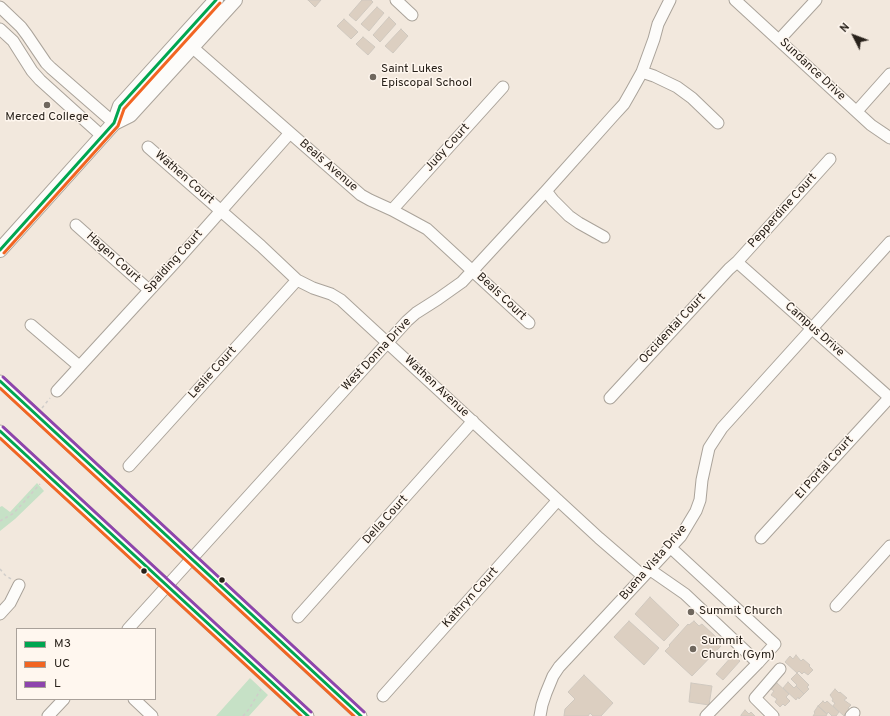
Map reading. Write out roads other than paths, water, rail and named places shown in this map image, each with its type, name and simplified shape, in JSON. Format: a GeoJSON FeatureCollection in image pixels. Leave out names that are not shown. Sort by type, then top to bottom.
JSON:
{"type":"FeatureCollection","features":[{"type":"Feature","properties":{"kind":"main road"},"geometry":{"type":"LineString","coordinates":[[114,123],[120,106],[216,0]]}},
{"type":"Feature","properties":{"kind":"main road"},"geometry":{"type":"LineString","coordinates":[[0,250],[114,123],[130,115],[235,0]]}},
{"type":"Feature","properties":{"kind":"street"},"geometry":{"type":"LineString","coordinates":[[396,0],[412,15]]}},
{"type":"Feature","properties":{"kind":"street","name":"West Donna Drive"},"geometry":{"type":"LineString","coordinates":[[129,628],[407,321],[416,313],[462,282],[620,108],[642,72],[658,24],[670,0]]}},
{"type":"Feature","properties":{"kind":"street","name":"Sundance Drive"},"geometry":{"type":"LineString","coordinates":[[735,0],[871,125],[890,138]]}},
{"type":"Feature","properties":{"kind":"street"},"geometry":{"type":"LineString","coordinates":[[779,40],[816,0]]}},
{"type":"Feature","properties":{"kind":"street"},"geometry":{"type":"LineString","coordinates":[[0,7],[21,27],[50,68],[114,123]]}},
{"type":"Feature","properties":{"kind":"street"},"geometry":{"type":"LineString","coordinates":[[0,29],[13,41],[25,61],[40,80],[102,136]]}},
{"type":"Feature","properties":{"kind":"street","name":"Beals Avenue"},"geometry":{"type":"LineString","coordinates":[[192,47],[361,195],[427,229],[472,271]]}},
{"type":"Feature","properties":{"kind":"street"},"geometry":{"type":"LineString","coordinates":[[642,72],[677,87],[692,98],[718,123]]}},
{"type":"Feature","properties":{"kind":"street"},"geometry":{"type":"LineString","coordinates":[[857,111],[890,74]]}},
{"type":"Feature","properties":{"kind":"street","name":"Judy Court"},"geometry":{"type":"LineString","coordinates":[[392,210],[503,87]]}},
{"type":"Feature","properties":{"kind":"street","name":"Spalding Court"},"geometry":{"type":"LineString","coordinates":[[57,391],[290,133]]}},
{"type":"Feature","properties":{"kind":"street","name":"Wathen Court"},"geometry":{"type":"LineString","coordinates":[[148,146],[221,210]]}},
{"type":"Feature","properties":{"kind":"street","name":"Pepperdine Court"},"geometry":{"type":"LineString","coordinates":[[737,262],[830,159]]}},
{"type":"Feature","properties":{"kind":"street"},"geometry":{"type":"LineString","coordinates":[[546,191],[569,216],[604,237]]}},
{"type":"Feature","properties":{"kind":"street","name":"Wathen Avenue"},"geometry":{"type":"LineString","coordinates":[[221,210],[297,280],[313,288],[331,294],[341,300],[599,538],[646,572],[686,594],[758,663]]}},
{"type":"Feature","properties":{"kind":"street","name":"Hagen Court"},"geometry":{"type":"LineString","coordinates":[[76,226],[149,290]]}},
{"type":"Feature","properties":{"kind":"street","name":"Buena Vista Drive"},"geometry":{"type":"LineString","coordinates":[[540,716],[546,693],[559,667],[680,536],[696,511],[700,500],[702,480],[709,448],[722,428],[890,242]]}},
{"type":"Feature","properties":{"kind":"street","name":"Campus Drive"},"geometry":{"type":"LineString","coordinates":[[737,262],[890,398]]}},
{"type":"Feature","properties":{"kind":"street","name":"Occidental Court"},"geometry":{"type":"LineString","coordinates":[[610,398],[737,262]]}},
{"type":"Feature","properties":{"kind":"street","name":"Beals Court"},"geometry":{"type":"LineString","coordinates":[[472,271],[529,323]]}},
{"type":"Feature","properties":{"kind":"street","name":"Leslie Court"},"geometry":{"type":"LineString","coordinates":[[129,466],[297,280]]}},
{"type":"Feature","properties":{"kind":"street"},"geometry":{"type":"LineString","coordinates":[[31,325],[79,366]]}},
{"type":"Feature","properties":{"kind":"street"},"geometry":{"type":"LineString","coordinates":[[0,381],[361,716]]}},
{"type":"Feature","properties":{"kind":"street","name":"El Portal Court"},"geometry":{"type":"LineString","coordinates":[[762,538],[890,398]]}},
{"type":"Feature","properties":{"kind":"street","name":"Della Court"},"geometry":{"type":"LineString","coordinates":[[298,617],[473,421]]}},
{"type":"Feature","properties":{"kind":"street"},"geometry":{"type":"LineString","coordinates":[[0,431],[308,716]]}},
{"type":"Feature","properties":{"kind":"street","name":"Kathryn Court"},"geometry":{"type":"LineString","coordinates":[[383,696],[558,500]]}},
{"type":"Feature","properties":{"kind":"street"},"geometry":{"type":"LineString","coordinates":[[836,606],[890,546]]}},
{"type":"Feature","properties":{"kind":"street"},"geometry":{"type":"LineString","coordinates":[[670,547],[776,644],[706,716]]}},
{"type":"Feature","properties":{"kind":"street"},"geometry":{"type":"LineString","coordinates":[[0,614],[10,603],[19,585]]}},
{"type":"Feature","properties":{"kind":"street"},"geometry":{"type":"LineString","coordinates":[[773,716],[755,698],[780,669]]}},
{"type":"Feature","properties":{"kind":"street"},"geometry":{"type":"LineString","coordinates":[[48,716],[63,700]]}},
{"type":"Feature","properties":{"kind":"street"},"geometry":{"type":"LineString","coordinates":[[135,700],[152,716]]}},
{"type":"Feature","properties":{"kind":"place","name":"Saint Lukes Episcopal School"},"geometry":{"type":"Point","coordinates":[373,77]}},
{"type":"Feature","properties":{"kind":"place","name":"Merced College"},"geometry":{"type":"Point","coordinates":[47,105]}},
{"type":"Feature","properties":{"kind":"place","name":"Summit Church"},"geometry":{"type":"Point","coordinates":[691,612]}},
{"type":"Feature","properties":{"kind":"place","name":"Summit Church (Gym)"},"geometry":{"type":"Point","coordinates":[693,649]}}]}
